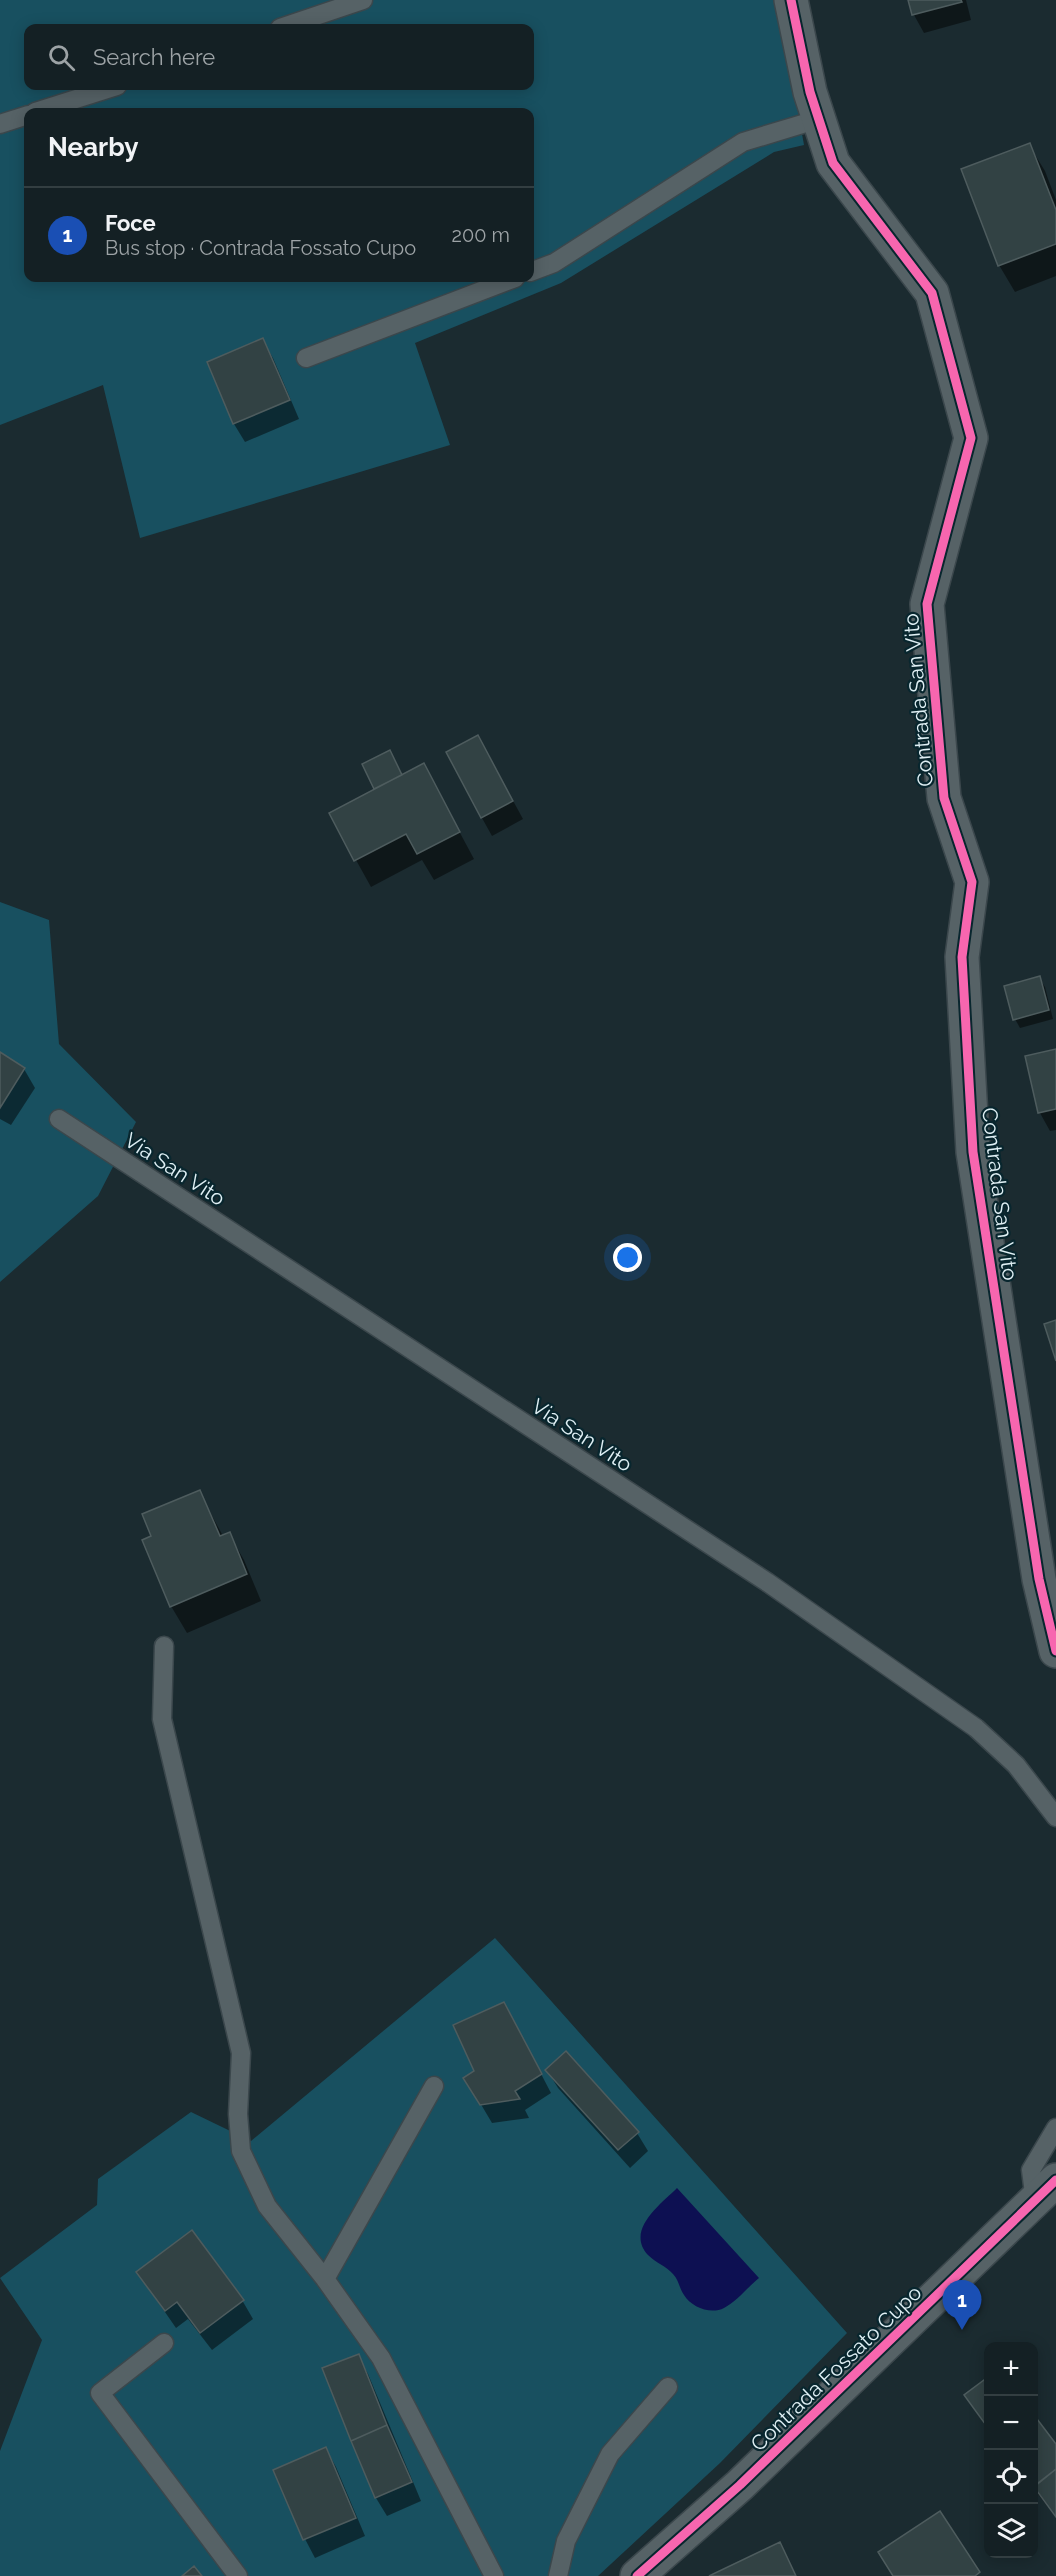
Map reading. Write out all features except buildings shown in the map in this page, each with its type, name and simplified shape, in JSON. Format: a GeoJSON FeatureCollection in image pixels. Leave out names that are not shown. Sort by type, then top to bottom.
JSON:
{"type":"FeatureCollection","features":[{"type":"Feature","properties":{"kind":"street","name":"Contrada San Vito"},"geometry":{"type":"LineString","coordinates":[[791,0],[810,92],[833,163],[932,294],[971,438],[927,604],[944,798],[972,882],[962,957],[973,1152],[1039,1579],[1056,1651]]}},
{"type":"Feature","properties":{"kind":"street","name":"Contrada Fossato Cupo"},"geometry":{"type":"LineString","coordinates":[[637,2576],[740,2485],[1045,2191]]}},
{"type":"Feature","properties":{"kind":"lane"},"geometry":{"type":"LineString","coordinates":[[292,24],[363,0]]}},
{"type":"Feature","properties":{"kind":"lane"},"geometry":{"type":"LineString","coordinates":[[48,108],[104,90]]}},
{"type":"Feature","properties":{"kind":"lane"},"geometry":{"type":"LineString","coordinates":[[0,124],[24,116]]}},
{"type":"Feature","properties":{"kind":"lane"},"geometry":{"type":"LineString","coordinates":[[534,270],[554,263],[743,142],[819,119]]}},
{"type":"Feature","properties":{"kind":"lane"},"geometry":{"type":"LineString","coordinates":[[306,358],[505,282]]}},
{"type":"Feature","properties":{"kind":"lane","name":"Via San Vito"},"geometry":{"type":"LineString","coordinates":[[59,1119],[767,1582],[976,1728],[1016,1766],[1056,1817]]}},
{"type":"Feature","properties":{"kind":"lane"},"geometry":{"type":"LineString","coordinates":[[164,1646],[162,1719],[241,2053],[238,2114],[241,2151],[267,2206],[325,2279],[381,2358],[494,2576]]}},
{"type":"Feature","properties":{"kind":"lane"},"geometry":{"type":"LineString","coordinates":[[325,2279],[434,2086]]}},
{"type":"Feature","properties":{"kind":"lane"},"geometry":{"type":"LineString","coordinates":[[1045,2191],[1031,2170],[1056,2128]]}},
{"type":"Feature","properties":{"kind":"lane"},"geometry":{"type":"LineString","coordinates":[[164,2343],[100,2393],[238,2576]]}},
{"type":"Feature","properties":{"kind":"lane"},"geometry":{"type":"LineString","coordinates":[[558,2576],[566,2541],[610,2454],[668,2387]]}},
{"type":"Feature","properties":{"kind":"shaded area"},"geometry":{"type":"Polygon","coordinates":[[[0,0],[778,0],[804,145],[774,152],[561,283],[415,343],[450,445],[140,538],[103,385],[0,425],[0,0]]]}},
{"type":"Feature","properties":{"kind":"shaded area"},"geometry":{"type":"Polygon","coordinates":[[[0,902],[49,920],[59,1044],[136,1122],[98,1196],[0,1282],[0,902]]]}},
{"type":"Feature","properties":{"kind":"shaded area"},"geometry":{"type":"Polygon","coordinates":[[[495,1938],[847,2333],[720,2463],[598,2576],[0,2576],[0,2451],[42,2340],[0,2278],[97,2205],[98,2179],[191,2112],[251,2141],[495,1938]]]}},
{"type":"Feature","properties":{"kind":"shaded area"},"geometry":{"type":"Polygon","coordinates":[[[677,2188],[759,2278],[733,2302],[719,2310],[702,2309],[691,2303],[673,2274],[648,2255],[642,2246],[641,2236],[648,2218],[677,2188]]]}},
{"type":"Feature","properties":{"kind":"cycle path"},"geometry":{"type":"LineString","coordinates":[[791,0],[810,92],[833,163],[932,293],[971,438],[927,604],[944,798],[972,882],[962,957],[973,1152],[1039,1579],[1056,1651]]}},
{"type":"Feature","properties":{"kind":"cycle path"},"geometry":{"type":"LineString","coordinates":[[637,2576],[740,2485],[1056,2180]]}},
{"type":"Feature","properties":{"kind":"place","name":"Foce"},"geometry":{"type":"Point","coordinates":[962,2330]}}]}
